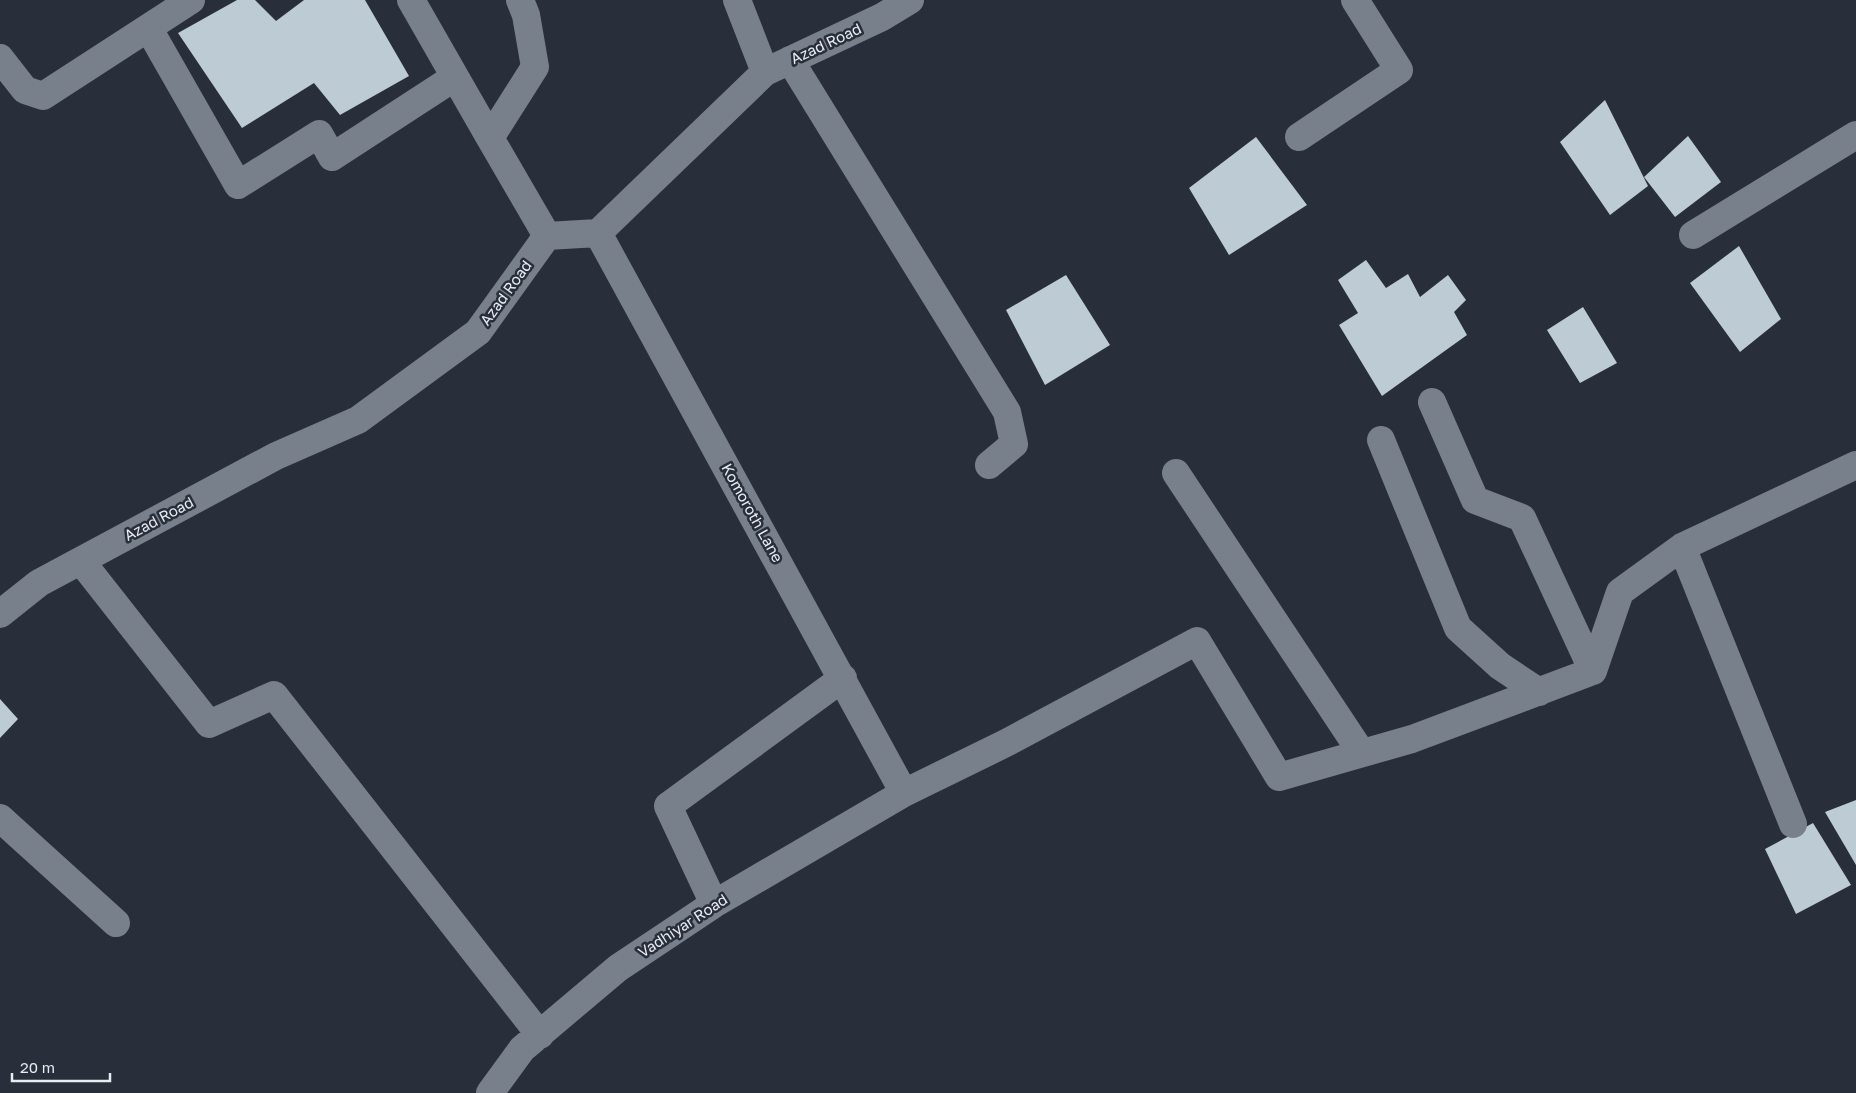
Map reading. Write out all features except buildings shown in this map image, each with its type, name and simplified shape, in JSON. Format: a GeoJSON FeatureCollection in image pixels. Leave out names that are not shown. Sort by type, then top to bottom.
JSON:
{"type":"FeatureCollection","features":[{"type":"Feature","properties":{"kind":"street"},"geometry":{"type":"LineString","coordinates":[[0,58],[25,90],[43,96],[191,0]]}},
{"type":"Feature","properties":{"kind":"street"},"geometry":{"type":"LineString","coordinates":[[411,0],[547,236],[598,233]]}},
{"type":"Feature","properties":{"kind":"street"},"geometry":{"type":"LineString","coordinates":[[490,138],[535,67],[526,15],[520,0]]}},
{"type":"Feature","properties":{"kind":"street"},"geometry":{"type":"LineString","coordinates":[[737,0],[765,72]]}},
{"type":"Feature","properties":{"kind":"street","name":"Azad Road"},"geometry":{"type":"LineString","coordinates":[[598,233],[765,72],[882,18],[910,0]]}},
{"type":"Feature","properties":{"kind":"street"},"geometry":{"type":"LineString","coordinates":[[1299,137],[1399,70],[1355,0]]}},
{"type":"Feature","properties":{"kind":"street"},"geometry":{"type":"LineString","coordinates":[[149,29],[238,185],[320,134],[332,157],[455,77]]}},
{"type":"Feature","properties":{"kind":"street"},"geometry":{"type":"LineString","coordinates":[[790,60],[1007,412],[1014,444],[989,466]]}},
{"type":"Feature","properties":{"kind":"street"},"geometry":{"type":"LineString","coordinates":[[1693,235],[1856,135]]}},
{"type":"Feature","properties":{"kind":"street","name":"Komoroth Lane"},"geometry":{"type":"LineString","coordinates":[[598,233],[843,678],[904,793]]}},
{"type":"Feature","properties":{"kind":"street","name":"Azad Road"},"geometry":{"type":"LineString","coordinates":[[0,614],[39,583],[276,456],[358,420],[478,332],[547,236]]}},
{"type":"Feature","properties":{"kind":"street"},"geometry":{"type":"LineString","coordinates":[[1432,402],[1475,500],[1522,518],[1593,671]]}},
{"type":"Feature","properties":{"kind":"street"},"geometry":{"type":"LineString","coordinates":[[1381,440],[1458,628],[1500,666],[1539,692]]}},
{"type":"Feature","properties":{"kind":"street"},"geometry":{"type":"LineString","coordinates":[[1176,473],[1361,752],[1412,739],[1593,671],[1620,592],[1682,547],[1856,465]]}},
{"type":"Feature","properties":{"kind":"street"},"geometry":{"type":"LineString","coordinates":[[1682,547],[1793,824]]}},
{"type":"Feature","properties":{"kind":"street"},"geometry":{"type":"LineString","coordinates":[[82,561],[209,724],[274,695],[540,1035]]}},
{"type":"Feature","properties":{"kind":"street","name":"Vadhiyar Road"},"geometry":{"type":"LineString","coordinates":[[490,1093],[522,1049],[618,968],[714,904],[904,793],[1006,743],[1197,641],[1279,777],[1361,752]]}},
{"type":"Feature","properties":{"kind":"street"},"geometry":{"type":"LineString","coordinates":[[714,904],[668,806],[843,678]]}},
{"type":"Feature","properties":{"kind":"street"},"geometry":{"type":"LineString","coordinates":[[0,818],[116,923]]}}]}
